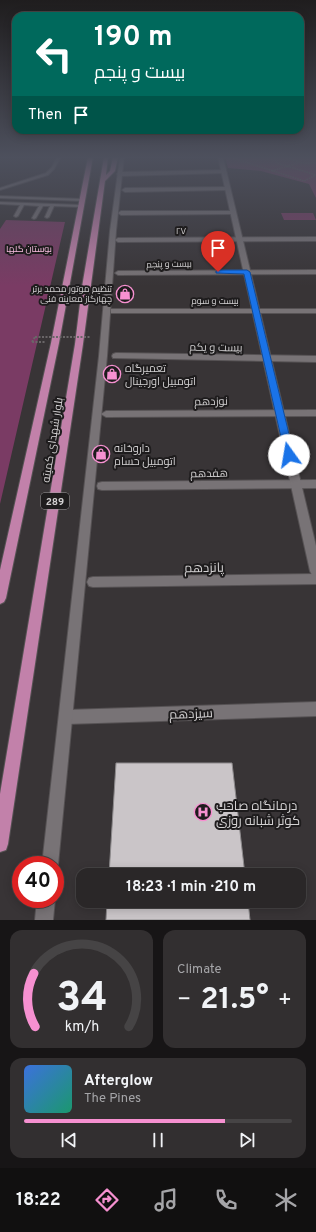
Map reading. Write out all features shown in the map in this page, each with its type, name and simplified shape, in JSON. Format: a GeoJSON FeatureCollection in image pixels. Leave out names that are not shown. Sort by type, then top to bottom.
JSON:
{"type":"FeatureCollection","features":[{"type":"Feature","properties":{"kind":"main road","name":"بلوار شهدای کمیته"},"geometry":{"type":"LineString","coordinates":[[0,598],[55,343],[83,200]]}},
{"type":"Feature","properties":{"kind":"main road","name":"بلوار شهدای کمیته"},"geometry":{"type":"LineString","coordinates":[[0,844],[101,200]]}},
{"type":"Feature","properties":{"kind":"street"},"geometry":{"type":"LineString","coordinates":[[51,856],[103,356],[116,200]]}},
{"type":"Feature","properties":{"kind":"street"},"geometry":{"type":"LineString","coordinates":[[230,200],[316,571]]}},
{"type":"Feature","properties":{"kind":"street"},"geometry":{"type":"LineString","coordinates":[[121,213],[233,213]]}},
{"type":"Feature","properties":{"kind":"street","name":"۲۷"},"geometry":{"type":"LineString","coordinates":[[118,240],[316,239]]}},
{"type":"Feature","properties":{"kind":"street","name":"بیست و پنجم"},"geometry":{"type":"LineString","coordinates":[[118,273],[316,272]]}},
{"type":"Feature","properties":{"kind":"street","name":"بیست و سوم"},"geometry":{"type":"LineString","coordinates":[[114,311],[316,311]]}},
{"type":"Feature","properties":{"kind":"street","name":"بیست و یکم"},"geometry":{"type":"LineString","coordinates":[[116,356],[316,359]]}},
{"type":"Feature","properties":{"kind":"street","name":"نوزدهم"},"geometry":{"type":"LineString","coordinates":[[106,414],[316,413]]}},
{"type":"Feature","properties":{"kind":"street","name":"هفدهم"},"geometry":{"type":"LineString","coordinates":[[102,486],[316,484]]}},
{"type":"Feature","properties":{"kind":"street","name":"پانزدهم"},"geometry":{"type":"LineString","coordinates":[[93,582],[316,579]]}},
{"type":"Feature","properties":{"kind":"street","name":"سیزدهم"},"geometry":{"type":"LineString","coordinates":[[66,717],[316,709]]}},
{"type":"Feature","properties":{"kind":"street"},"geometry":{"type":"LineString","coordinates":[[44,920],[45,908]]}},
{"type":"Feature","properties":{"kind":"lane"},"geometry":{"type":"LineString","coordinates":[[40,200],[82,203]]}},
{"type":"Feature","properties":{"kind":"lane"},"geometry":{"type":"LineString","coordinates":[[2,204],[52,206],[82,203]]}},
{"type":"Feature","properties":{"kind":"lane"},"geometry":{"type":"LineString","coordinates":[[16,216],[23,204]]}},
{"type":"Feature","properties":{"kind":"lane"},"geometry":{"type":"LineString","coordinates":[[34,218],[41,205]]}},
{"type":"Feature","properties":{"kind":"lane"},"geometry":{"type":"LineString","coordinates":[[47,217],[52,206]]}},
{"type":"Feature","properties":{"kind":"path"},"geometry":{"type":"LineString","coordinates":[[32,342],[35,337],[91,337]]}},
{"type":"Feature","properties":{"kind":"green space"},"geometry":{"type":"Polygon","coordinates":[[[281,213],[313,213],[316,220],[284,220],[281,213]]]}},
{"type":"Feature","properties":{"kind":"green space","name":"بوستان گلها"},"geometry":{"type":"Polygon","coordinates":[[[6,220],[65,222],[0,504],[0,229],[6,220]]]}},
{"type":"Feature","properties":{"kind":"building"},"geometry":{"type":"Polygon","coordinates":[[[116,763],[232,763],[244,868],[109,868],[116,763]]]}},
{"type":"Feature","properties":{"kind":"building"},"geometry":{"type":"Polygon","coordinates":[[[107,908],[249,908],[250,920],[106,920],[107,908]]]}},
{"type":"Feature","properties":{"kind":"place","name":"تنظیم موتور محمد برتر چهارگاز معاینه فنی"},"geometry":{"type":"Point","coordinates":[125,294]}},
{"type":"Feature","properties":{"kind":"place","name":"تعمیرگاه اتومبیل اورجینال"},"geometry":{"type":"Point","coordinates":[112,374]}},
{"type":"Feature","properties":{"kind":"place","name":"داروخانه اتومبیل حسام"},"geometry":{"type":"Point","coordinates":[101,454]}},
{"type":"Feature","properties":{"kind":"place","name":"درمانگاه صاحب کوثر شبانه روزی"},"geometry":{"type":"Point","coordinates":[203,812]}},
{"type":"Feature","properties":{"kind":"route"},"geometry":{"type":"LineString","coordinates":[[218,272],[247,272],[289,455]]}}]}
